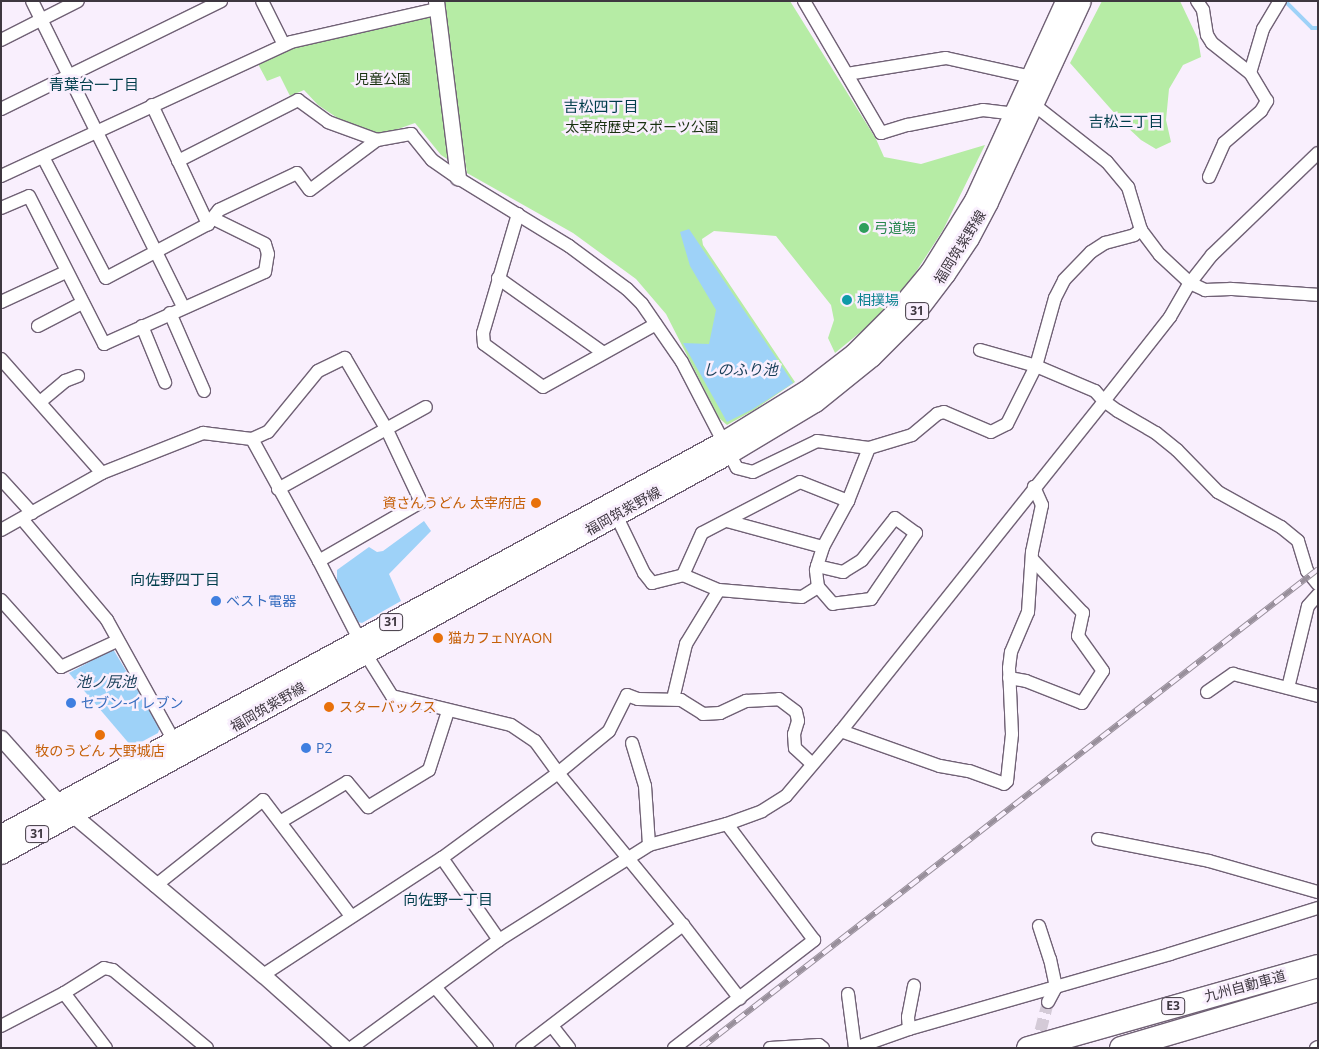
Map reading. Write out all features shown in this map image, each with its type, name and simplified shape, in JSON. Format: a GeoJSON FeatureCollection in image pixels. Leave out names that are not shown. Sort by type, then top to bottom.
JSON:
{"type":"FeatureCollection","features":[{"type":"Feature","properties":{"kind":"highway","name":"九州自動車道"},"geometry":{"type":"LineString","coordinates":[[1028,1048],[1318,966]]}},
{"type":"Feature","properties":{"kind":"highway","name":"九州自動車道"},"geometry":{"type":"LineString","coordinates":[[1121,1048],[1318,990]]}},
{"type":"Feature","properties":{"kind":"main road","name":"福岡筑紫野線"},"geometry":{"type":"LineString","coordinates":[[1,834],[173,739],[362,646],[616,515],[726,448],[854,353],[900,307],[930,271],[961,221],[1014,114],[1028,100],[1030,77],[1065,1]]}},
{"type":"Feature","properties":{"kind":"main road","name":"福岡筑紫野線"},"geometry":{"type":"LineString","coordinates":[[1,854],[184,756],[362,646],[726,448],[815,402],[871,357],[916,312],[946,274],[969,238],[1028,100],[1081,1]]}},
{"type":"Feature","properties":{"kind":"street"},"geometry":{"type":"LineString","coordinates":[[32,1],[183,306]]}},
{"type":"Feature","properties":{"kind":"street"},"geometry":{"type":"LineString","coordinates":[[1,40],[78,1]]}},
{"type":"Feature","properties":{"kind":"street"},"geometry":{"type":"LineString","coordinates":[[1,109],[221,1]]}},
{"type":"Feature","properties":{"kind":"street"},"geometry":{"type":"LineString","coordinates":[[262,1],[284,45]]}},
{"type":"Feature","properties":{"kind":"street"},"geometry":{"type":"LineString","coordinates":[[804,1],[881,133],[908,125],[983,110],[1014,114]]}},
{"type":"Feature","properties":{"kind":"street"},"geometry":{"type":"LineString","coordinates":[[1197,1],[1203,10],[1206,35],[1212,43],[1250,73],[1267,101],[1261,110],[1224,142],[1209,177]]}},
{"type":"Feature","properties":{"kind":"street"},"geometry":{"type":"LineString","coordinates":[[1250,73],[1262,29],[1280,1]]}},
{"type":"Feature","properties":{"kind":"street"},"geometry":{"type":"LineString","coordinates":[[1,176],[284,45],[436,5],[450,103],[458,178]]}},
{"type":"Feature","properties":{"kind":"street"},"geometry":{"type":"LineString","coordinates":[[846,74],[946,58],[1030,77]]}},
{"type":"Feature","properties":{"kind":"street"},"geometry":{"type":"LineString","coordinates":[[178,161],[298,100],[328,122],[377,140]]}},
{"type":"Feature","properties":{"kind":"street"},"geometry":{"type":"LineString","coordinates":[[1028,100],[1112,168],[1128,187],[1142,230],[1160,254],[1190,283],[1205,290],[1232,289],[1318,295]]}},
{"type":"Feature","properties":{"kind":"street"},"geometry":{"type":"LineString","coordinates":[[1,208],[29,196],[104,344],[183,306],[265,272],[268,254],[265,244],[211,222],[178,161],[152,105]]}},
{"type":"Feature","properties":{"kind":"street"},"geometry":{"type":"LineString","coordinates":[[44,157],[106,278],[211,222],[219,210],[297,172],[310,190],[377,140],[411,134],[432,160],[604,270],[642,304],[682,362],[737,468],[753,472],[817,441],[869,448],[912,435],[936,414],[944,412],[991,432],[1007,424],[1036,366],[1055,298],[1064,280],[1091,252],[1105,243],[1134,235],[1142,230]]}},
{"type":"Feature","properties":{"kind":"street"},"geometry":{"type":"LineString","coordinates":[[351,1048],[436,988],[499,940],[649,845],[727,824],[762,811],[786,796],[841,731],[1104,401],[1170,317],[1190,283],[1228,238],[1318,153]]}},
{"type":"Feature","properties":{"kind":"street"},"geometry":{"type":"LineString","coordinates":[[518,214],[483,333],[484,344],[543,387],[602,352],[656,324]]}},
{"type":"Feature","properties":{"kind":"street"},"geometry":{"type":"LineString","coordinates":[[1,302],[66,272]]}},
{"type":"Feature","properties":{"kind":"street"},"geometry":{"type":"LineString","coordinates":[[498,278],[602,352]]}},
{"type":"Feature","properties":{"kind":"street"},"geometry":{"type":"LineString","coordinates":[[38,326],[82,303]]}},
{"type":"Feature","properties":{"kind":"street"},"geometry":{"type":"LineString","coordinates":[[170,312],[204,391]]}},
{"type":"Feature","properties":{"kind":"street"},"geometry":{"type":"LineString","coordinates":[[142,326],[165,382]]}},
{"type":"Feature","properties":{"kind":"street"},"geometry":{"type":"LineString","coordinates":[[980,350],[1036,366],[1095,391],[1104,401],[1156,433],[1177,450],[1218,492],[1280,527],[1298,541],[1309,576],[1318,584]]}},
{"type":"Feature","properties":{"kind":"street"},"geometry":{"type":"LineString","coordinates":[[1,530],[102,473],[204,433],[252,439],[268,432],[318,371],[345,358],[387,430],[421,502],[319,561]]}},
{"type":"Feature","properties":{"kind":"street"},"geometry":{"type":"LineString","coordinates":[[1,359],[102,473]]}},
{"type":"Feature","properties":{"kind":"street"},"geometry":{"type":"LineString","coordinates":[[40,402],[65,381],[78,376]]}},
{"type":"Feature","properties":{"kind":"street"},"geometry":{"type":"LineString","coordinates":[[278,489],[426,407]]}},
{"type":"Feature","properties":{"kind":"street"},"geometry":{"type":"LineString","coordinates":[[252,439],[319,561],[362,646],[392,696],[511,725],[535,741],[558,774],[683,925],[740,999]]}},
{"type":"Feature","properties":{"kind":"street"},"geometry":{"type":"LineString","coordinates":[[817,566],[843,572],[862,560],[895,518],[916,533],[871,599],[834,604],[818,587],[817,566],[823,547],[848,501],[869,448]]}},
{"type":"Feature","properties":{"kind":"street"},"geometry":{"type":"LineString","coordinates":[[1,479],[107,620],[173,739]]}},
{"type":"Feature","properties":{"kind":"street"},"geometry":{"type":"LineString","coordinates":[[683,575],[702,533],[800,482],[848,501]]}},
{"type":"Feature","properties":{"kind":"street"},"geometry":{"type":"LineString","coordinates":[[841,731],[940,766],[969,771],[1004,784],[1007,781],[1012,734],[1009,678],[1011,652],[1028,612],[1032,559],[1042,505],[1034,487]]}},
{"type":"Feature","properties":{"kind":"street"},"geometry":{"type":"LineString","coordinates":[[616,515],[644,573],[652,583],[683,575],[719,590],[802,597],[818,587]]}},
{"type":"Feature","properties":{"kind":"street"},"geometry":{"type":"LineString","coordinates":[[727,521],[823,547]]}},
{"type":"Feature","properties":{"kind":"street"},"geometry":{"type":"LineString","coordinates":[[1009,678],[1026,680],[1082,703],[1103,671],[1078,636],[1083,613],[1032,559]]}},
{"type":"Feature","properties":{"kind":"street"},"geometry":{"type":"LineString","coordinates":[[673,699],[686,644],[719,590]]}},
{"type":"Feature","properties":{"kind":"street"},"geometry":{"type":"LineString","coordinates":[[1288,688],[1308,606],[1318,595]]}},
{"type":"Feature","properties":{"kind":"street"},"geometry":{"type":"LineString","coordinates":[[1,600],[61,667],[117,641]]}},
{"type":"Feature","properties":{"kind":"street"},"geometry":{"type":"LineString","coordinates":[[1207,692],[1233,674],[1318,696]]}},
{"type":"Feature","properties":{"kind":"street"},"geometry":{"type":"LineString","coordinates":[[263,975],[442,858],[558,774],[609,731],[627,696],[638,699],[673,699],[687,703],[702,714],[732,709],[746,701],[780,699],[796,712],[798,721],[794,734],[795,748],[812,764]]}},
{"type":"Feature","properties":{"kind":"street"},"geometry":{"type":"LineString","coordinates":[[280,822],[347,782],[368,807],[429,770],[448,711]]}},
{"type":"Feature","properties":{"kind":"street"},"geometry":{"type":"LineString","coordinates":[[1,738],[58,802],[155,886],[263,975],[345,1048]]}},
{"type":"Feature","properties":{"kind":"street"},"geometry":{"type":"LineString","coordinates":[[632,743],[645,786],[649,845]]}},
{"type":"Feature","properties":{"kind":"street"},"geometry":{"type":"LineString","coordinates":[[155,886],[263,800],[351,916]]}},
{"type":"Feature","properties":{"kind":"street"},"geometry":{"type":"LineString","coordinates":[[674,1048],[740,999],[814,940],[727,824]]}},
{"type":"Feature","properties":{"kind":"street"},"geometry":{"type":"LineString","coordinates":[[1098,840],[1209,861],[1318,892]]}},
{"type":"Feature","properties":{"kind":"street"},"geometry":{"type":"LineString","coordinates":[[442,858],[499,940]]}},
{"type":"Feature","properties":{"kind":"street"},"geometry":{"type":"LineString","coordinates":[[848,994],[855,1048],[909,1029],[1318,908]]}},
{"type":"Feature","properties":{"kind":"street"},"geometry":{"type":"LineString","coordinates":[[522,1048],[683,925]]}},
{"type":"Feature","properties":{"kind":"street"},"geometry":{"type":"LineString","coordinates":[[1039,926],[1050,959],[1056,987],[1048,1002]]}},
{"type":"Feature","properties":{"kind":"street"},"geometry":{"type":"LineString","coordinates":[[1,1026],[64,993],[104,968],[113,970],[207,1048]]}},
{"type":"Feature","properties":{"kind":"street"},"geometry":{"type":"LineString","coordinates":[[909,1029],[908,1017],[914,986]]}},
{"type":"Feature","properties":{"kind":"street"},"geometry":{"type":"LineString","coordinates":[[436,988],[487,1048]]}},
{"type":"Feature","properties":{"kind":"street"},"geometry":{"type":"LineString","coordinates":[[64,993],[106,1048]]}},
{"type":"Feature","properties":{"kind":"street"},"geometry":{"type":"LineString","coordinates":[[552,1026],[569,1048]]}},
{"type":"Feature","properties":{"kind":"street"},"geometry":{"type":"LineString","coordinates":[[770,1048],[819,1045],[824,1048]]}},
{"type":"Feature","properties":{"kind":"green space","name":"太宰府歴史スポーツ公園"},"geometry":{"type":"Polygon","coordinates":[[[442,1],[790,1],[876,139],[884,157],[921,164],[985,145],[943,230],[910,281],[874,321],[835,353],[828,338],[834,320],[831,305],[776,236],[714,231],[702,239],[703,245],[795,382],[754,410],[727,425],[719,418],[666,314],[636,279],[573,233],[467,173],[442,1]]]}},
{"type":"Feature","properties":{"kind":"green space"},"geometry":{"type":"Polygon","coordinates":[[[1102,1],[1180,1],[1198,39],[1201,57],[1183,65],[1169,89],[1166,120],[1171,142],[1156,149],[1141,140],[1125,125],[1070,63],[1102,1]]]}},
{"type":"Feature","properties":{"kind":"green space","name":"児童公園"},"geometry":{"type":"Polygon","coordinates":[[[432,14],[452,162],[441,155],[415,123],[378,136],[348,125],[318,105],[304,90],[290,96],[280,76],[267,81],[258,64],[290,46],[432,14]]]}},
{"type":"Feature","properties":{"kind":"water","name":"しのふり池"},"geometry":{"type":"Polygon","coordinates":[[[689,229],[793,383],[753,409],[727,422],[683,343],[709,344],[716,310],[690,266],[680,232],[689,229]]]}},
{"type":"Feature","properties":{"kind":"water"},"geometry":{"type":"Polygon","coordinates":[[[424,521],[431,531],[389,574],[401,601],[362,623],[358,622],[337,582],[337,570],[369,547],[377,552],[383,551],[424,521]]]}},
{"type":"Feature","properties":{"kind":"water","name":"池ノ尻池"},"geometry":{"type":"Polygon","coordinates":[[[113,649],[160,727],[158,733],[132,747],[69,673],[113,649]]]}},
{"type":"Feature","properties":{"kind":"waterway"},"geometry":{"type":"LineString","coordinates":[[1285,1],[1312,28],[1318,28]]}},
{"type":"Feature","properties":{"kind":"tunnel"},"geometry":{"type":"LineString","coordinates":[[1036,1048],[1048,1002]]}},
{"type":"Feature","properties":{"kind":"railway"},"geometry":{"type":"LineString","coordinates":[[701,1048],[1318,569]]}},
{"type":"Feature","properties":{"kind":"place","name":"弓道場"},"geometry":{"type":"Point","coordinates":[864,228]}},
{"type":"Feature","properties":{"kind":"place","name":"相撲場"},"geometry":{"type":"Point","coordinates":[847,300]}},
{"type":"Feature","properties":{"kind":"place","name":"資さんうどん 太宰府店"},"geometry":{"type":"Point","coordinates":[536,503]}},
{"type":"Feature","properties":{"kind":"place","name":"ベスト電器"},"geometry":{"type":"Point","coordinates":[216,601]}},
{"type":"Feature","properties":{"kind":"place","name":"猫カフェNYAON"},"geometry":{"type":"Point","coordinates":[438,638]}},
{"type":"Feature","properties":{"kind":"place","name":"セブン-イレブン"},"geometry":{"type":"Point","coordinates":[71,703]}},
{"type":"Feature","properties":{"kind":"place","name":"スターバックス"},"geometry":{"type":"Point","coordinates":[329,707]}},
{"type":"Feature","properties":{"kind":"place","name":"牧のうどん 大野城店"},"geometry":{"type":"Point","coordinates":[100,735]}},
{"type":"Feature","properties":{"kind":"place","name":"P2"},"geometry":{"type":"Point","coordinates":[306,748]}},
{"type":"Feature","properties":{"kind":"district","name":"青葉台一丁目"},"geometry":{"type":"Point","coordinates":[94,85]}},
{"type":"Feature","properties":{"kind":"district","name":"吉松四丁目"},"geometry":{"type":"Point","coordinates":[601,107]}},
{"type":"Feature","properties":{"kind":"district","name":"吉松三丁目"},"geometry":{"type":"Point","coordinates":[1126,122]}},
{"type":"Feature","properties":{"kind":"district","name":"向佐野四丁目"},"geometry":{"type":"Point","coordinates":[175,580]}},
{"type":"Feature","properties":{"kind":"district","name":"向佐野一丁目"},"geometry":{"type":"Point","coordinates":[448,900]}}]}
